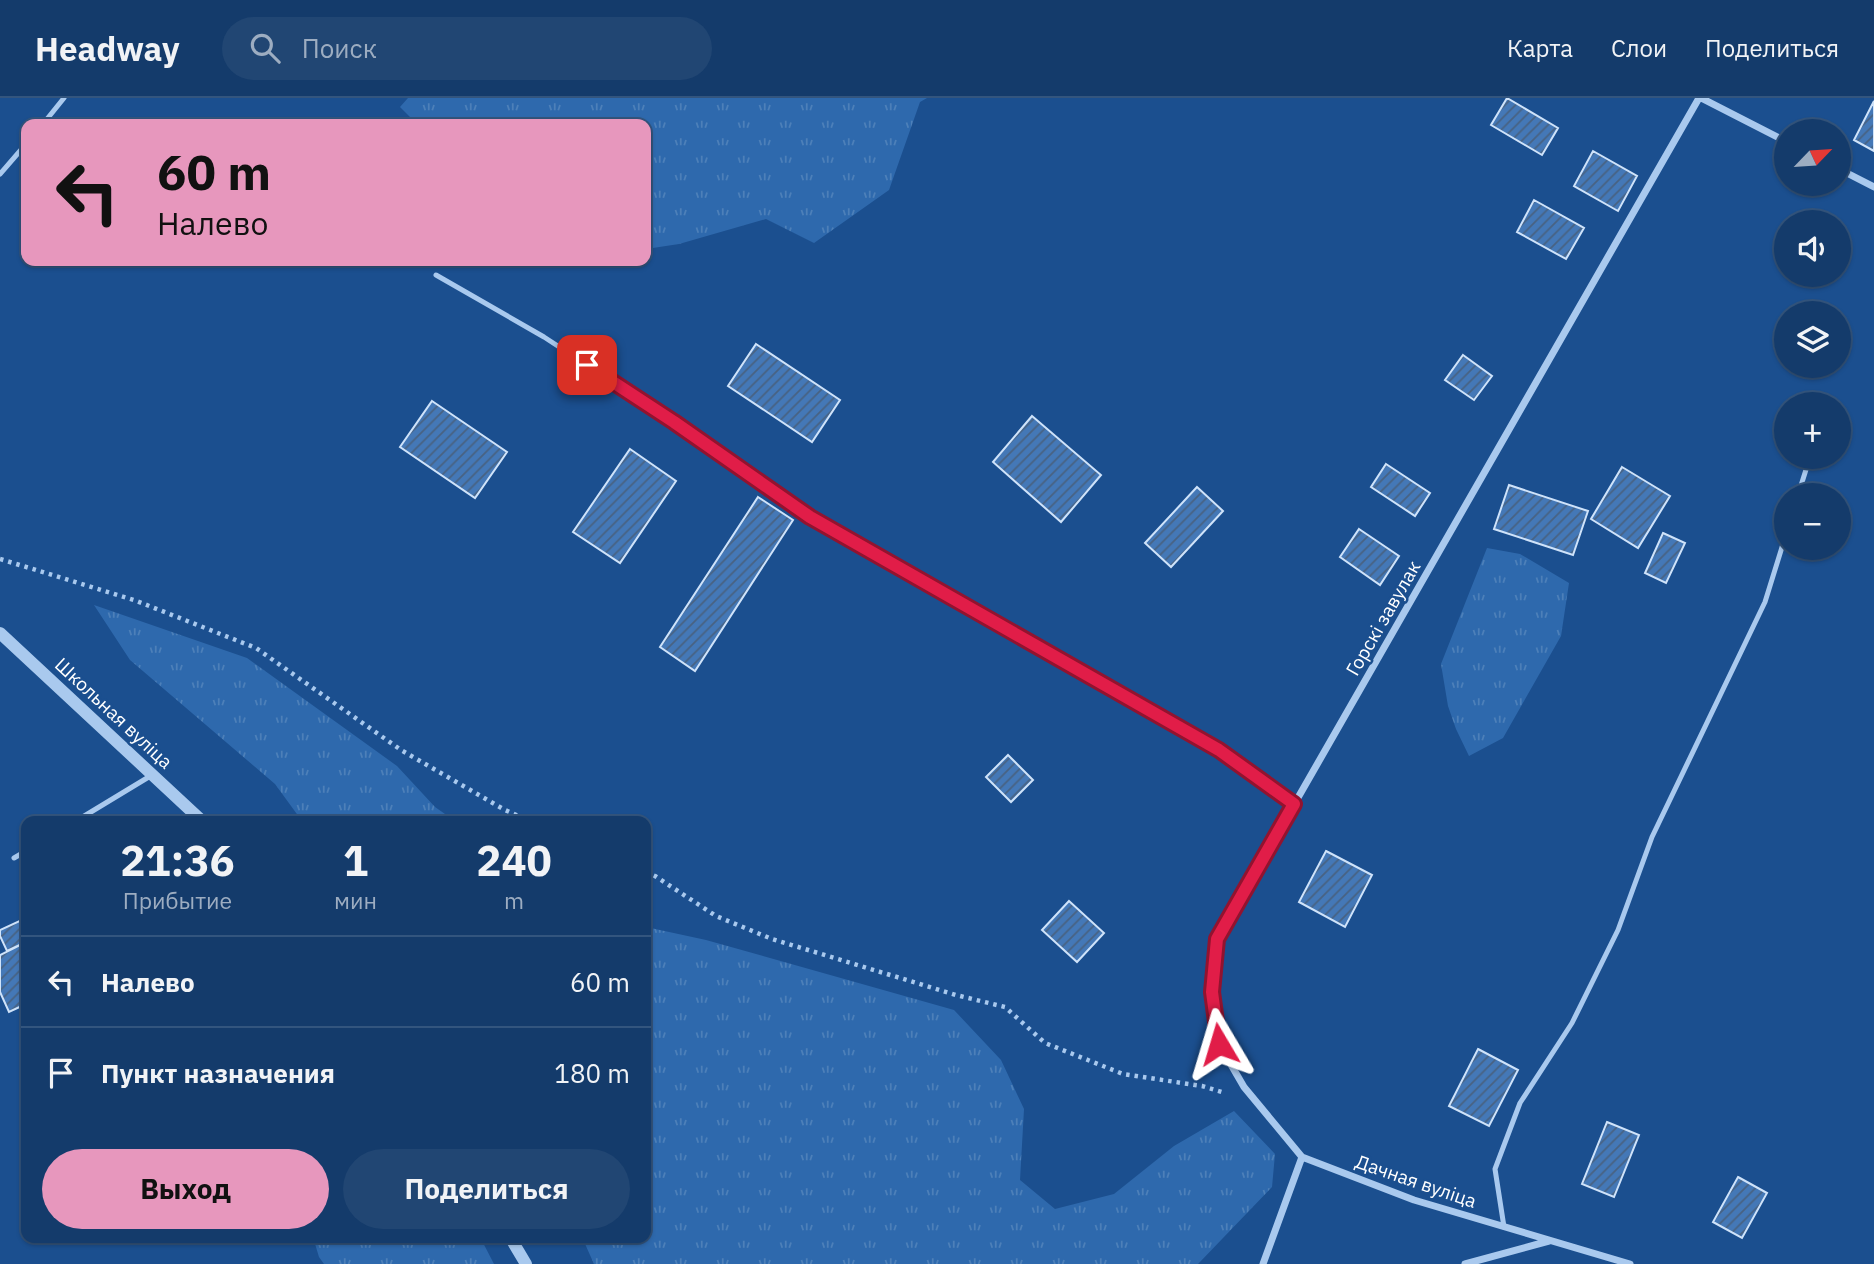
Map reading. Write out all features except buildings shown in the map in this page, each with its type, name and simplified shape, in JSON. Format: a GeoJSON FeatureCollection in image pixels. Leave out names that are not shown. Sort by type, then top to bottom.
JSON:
{"type":"FeatureCollection","features":[{"type":"Feature","properties":{"kind":"street"},"geometry":{"type":"LineString","coordinates":[[1700,98],[1774,135]]}},
{"type":"Feature","properties":{"kind":"street","name":"Горскі завулак"},"geometry":{"type":"LineString","coordinates":[[1302,1157],[1244,1087],[1219,1044],[1212,992],[1217,939],[1700,98]]}},
{"type":"Feature","properties":{"kind":"street"},"geometry":{"type":"LineString","coordinates":[[1852,176],[1874,187]]}},
{"type":"Feature","properties":{"kind":"street","name":"Школьная вуліца"},"geometry":{"type":"LineString","coordinates":[[0,633],[197,816]]}},
{"type":"Feature","properties":{"kind":"street"},"geometry":{"type":"LineString","coordinates":[[1263,1264],[1302,1157]]}},
{"type":"Feature","properties":{"kind":"street","name":"Дачная вуліца"},"geometry":{"type":"LineString","coordinates":[[1302,1157],[1414,1200],[1630,1264]]}},
{"type":"Feature","properties":{"kind":"street"},"geometry":{"type":"LineString","coordinates":[[1465,1264],[1552,1241]]}},
{"type":"Feature","properties":{"kind":"street"},"geometry":{"type":"LineString","coordinates":[[514,1243],[526,1264]]}},
{"type":"Feature","properties":{"kind":"lane"},"geometry":{"type":"LineString","coordinates":[[47,119],[64,98]]}},
{"type":"Feature","properties":{"kind":"lane"},"geometry":{"type":"LineString","coordinates":[[0,174],[21,150]]}},
{"type":"Feature","properties":{"kind":"lane"},"geometry":{"type":"LineString","coordinates":[[436,275],[555,344],[674,422],[810,517],[1219,750],[1294,804]]}},
{"type":"Feature","properties":{"kind":"lane"},"geometry":{"type":"LineString","coordinates":[[1504,1227],[1495,1169],[1520,1103],[1572,1023],[1618,930],[1652,837],[1765,602],[1778,560]]}},
{"type":"Feature","properties":{"kind":"lane"},"geometry":{"type":"LineString","coordinates":[[84,816],[152,775]]}},
{"type":"Feature","properties":{"kind":"lane"},"geometry":{"type":"LineString","coordinates":[[14,858],[21,854]]}},
{"type":"Feature","properties":{"kind":"path"},"geometry":{"type":"LineString","coordinates":[[0,559],[134,600],[256,648],[401,750],[519,816]]}},
{"type":"Feature","properties":{"kind":"path"},"geometry":{"type":"LineString","coordinates":[[651,874],[716,916],[772,939],[956,995],[1006,1007],[1045,1043],[1122,1074],[1202,1086],[1256,1102]]}},
{"type":"Feature","properties":{"kind":"green space"},"geometry":{"type":"Polygon","coordinates":[[[408,98],[927,98],[920,102],[889,190],[814,243],[766,219],[679,244],[651,248],[651,119],[412,119],[400,107],[408,98]]]}},
{"type":"Feature","properties":{"kind":"green space"},"geometry":{"type":"Polygon","coordinates":[[[1487,548],[1520,554],[1569,583],[1561,636],[1503,738],[1469,756],[1448,706],[1441,664],[1487,548]]]}},
{"type":"Feature","properties":{"kind":"green space"},"geometry":{"type":"Polygon","coordinates":[[[94,605],[247,658],[397,766],[435,807],[448,816],[298,816],[275,784],[130,660],[94,605]]]}},
{"type":"Feature","properties":{"kind":"green space"},"geometry":{"type":"Polygon","coordinates":[[[651,928],[706,940],[954,1010],[1001,1060],[1024,1109],[1020,1180],[1055,1209],[1114,1194],[1174,1146],[1234,1111],[1275,1154],[1272,1187],[1198,1264],[594,1264],[585,1243],[651,1243],[651,928]]]}},
{"type":"Feature","properties":{"kind":"green space"},"geometry":{"type":"Polygon","coordinates":[[[315,1243],[483,1243],[494,1264],[324,1264],[315,1243]]]}},
{"type":"Feature","properties":{"kind":"route"},"geometry":{"type":"LineString","coordinates":[[587,365],[810,517],[1219,750],[1294,804],[1217,939],[1212,992],[1219,1044]]}}]}
